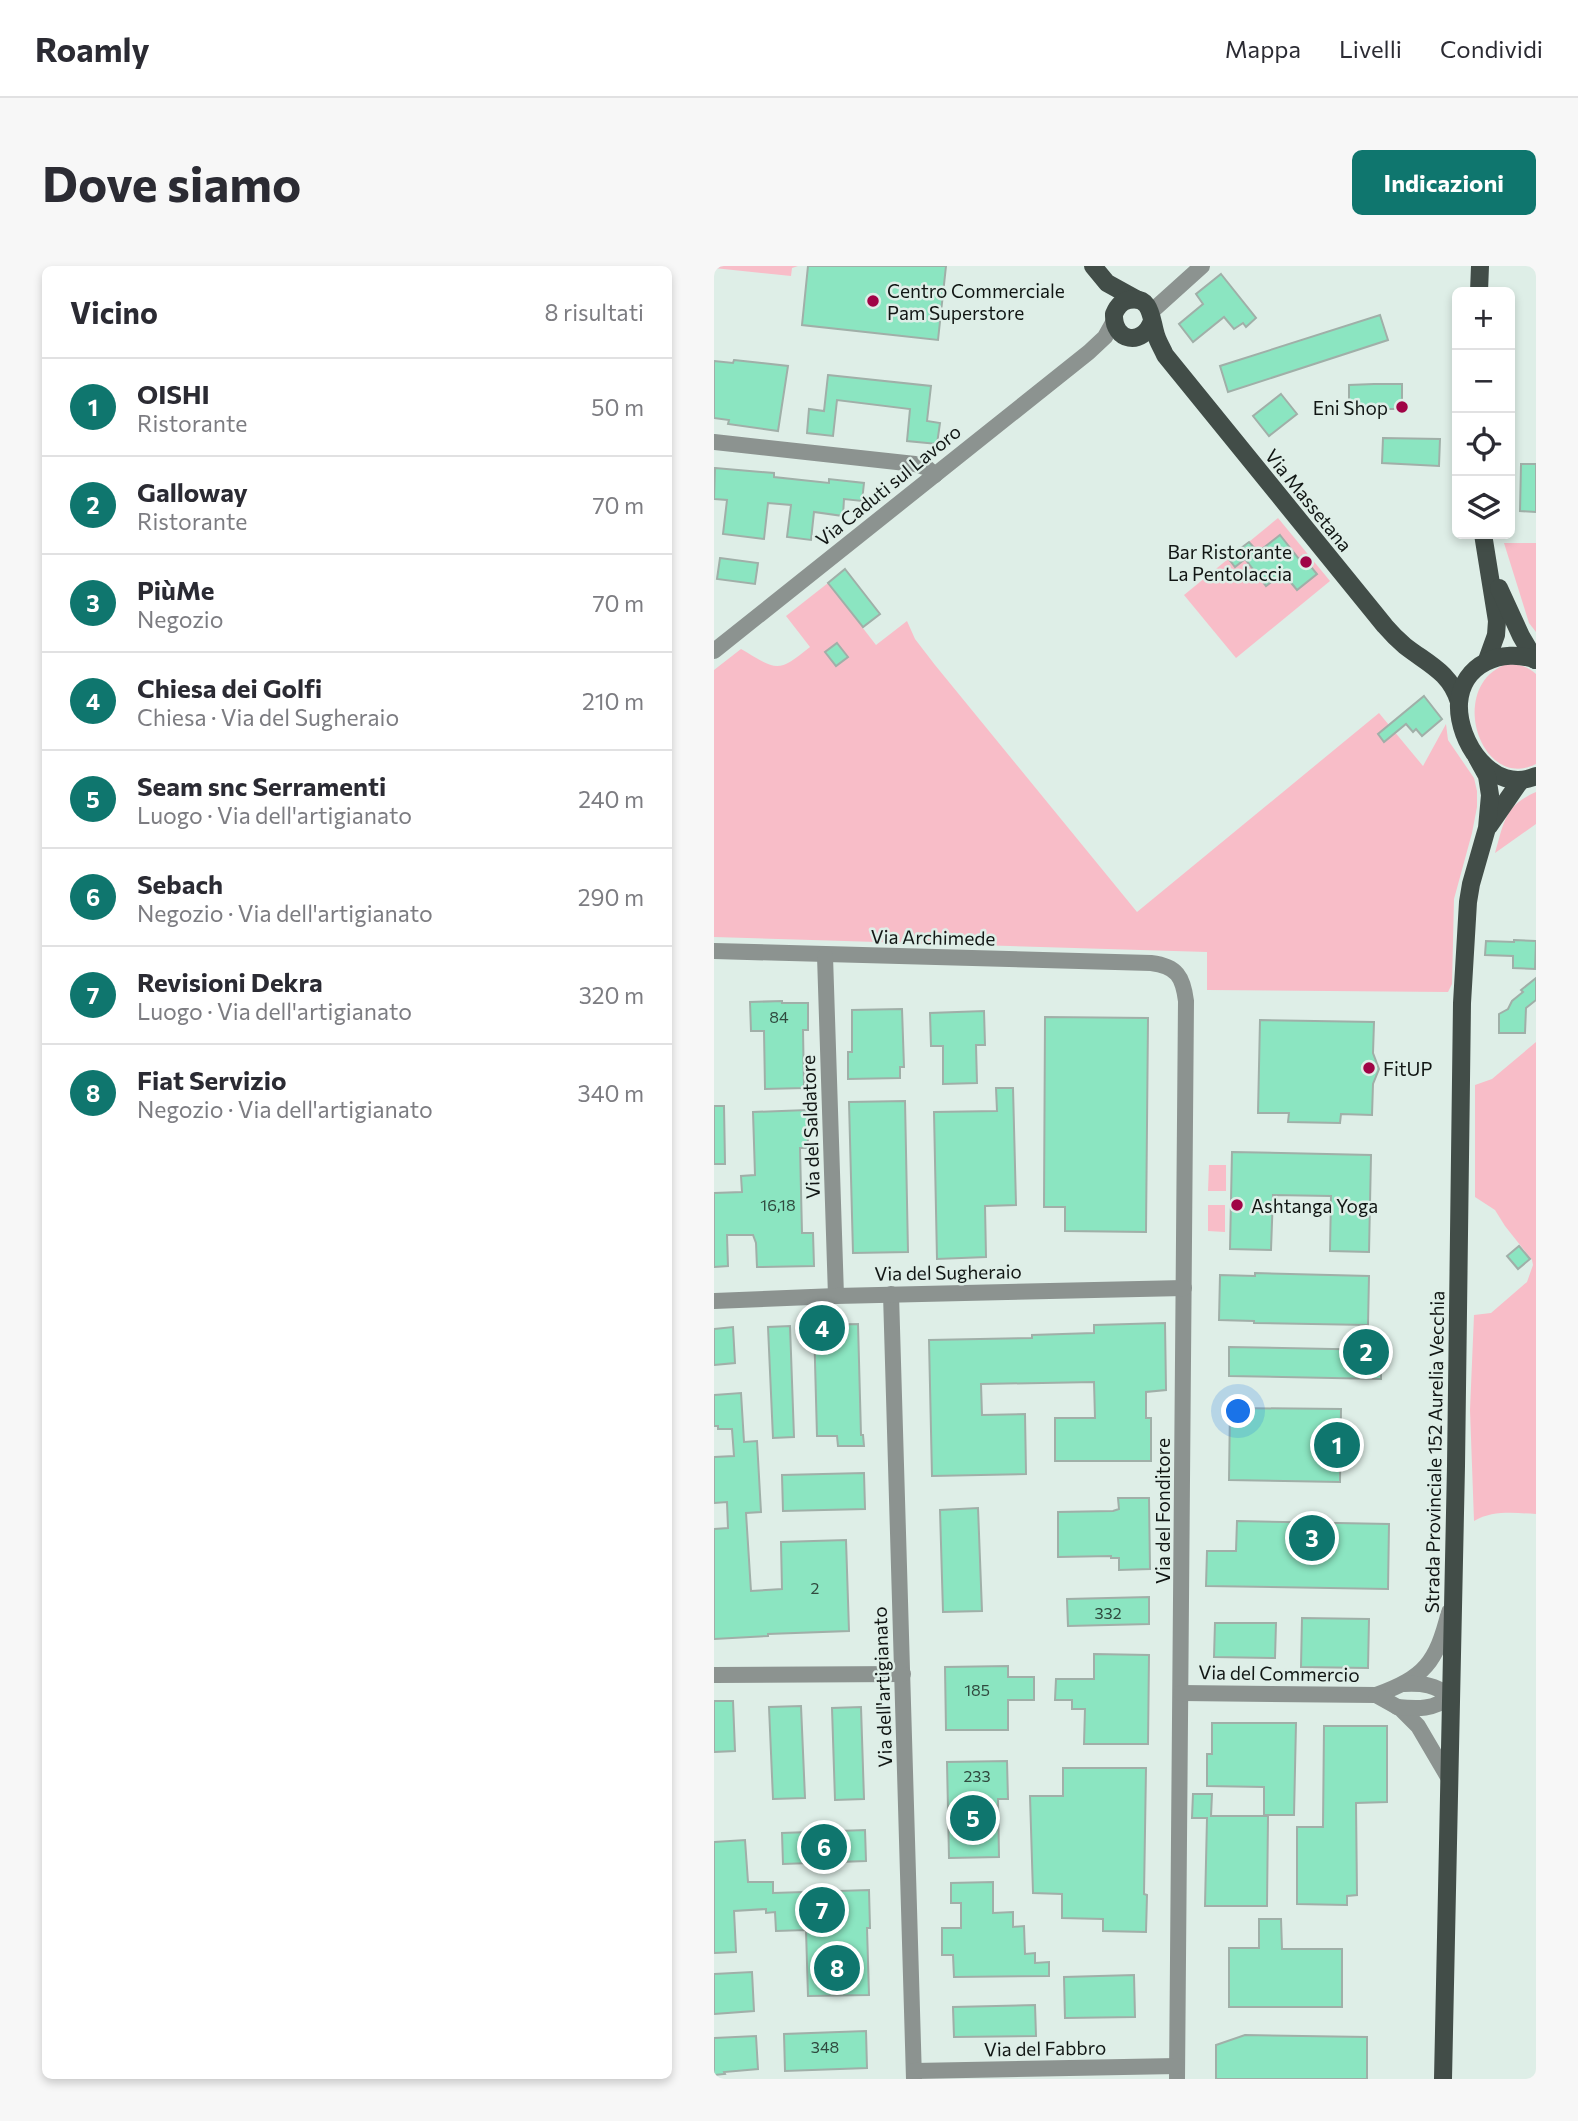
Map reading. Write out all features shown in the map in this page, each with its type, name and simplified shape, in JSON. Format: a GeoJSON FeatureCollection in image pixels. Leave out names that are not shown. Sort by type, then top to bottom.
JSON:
{"type":"FeatureCollection","features":[{"type":"Feature","properties":{"kind":"main road"},"geometry":{"type":"LineString","coordinates":[[1093,266],[1107,283],[1146,309],[1150,329],[1144,335],[1133,338]]}},
{"type":"Feature","properties":{"kind":"main road"},"geometry":{"type":"LineString","coordinates":[[1479,287],[1480,266]]}},
{"type":"Feature","properties":{"kind":"main road"},"geometry":{"type":"LineString","coordinates":[[1107,283],[1114,318]]}},
{"type":"Feature","properties":{"kind":"main road"},"geometry":{"type":"LineString","coordinates":[[1114,318],[1122,303],[1146,309]]}},
{"type":"Feature","properties":{"kind":"main road","name":"Via Massetana"},"geometry":{"type":"LineString","coordinates":[[1146,309],[1165,355],[1385,626],[1405,645],[1430,662],[1451,683],[1459,702]]}},
{"type":"Feature","properties":{"kind":"main road","name":"Via Massetana"},"geometry":{"type":"LineString","coordinates":[[1114,318],[1116,329],[1122,335],[1165,355]]}},
{"type":"Feature","properties":{"kind":"main road"},"geometry":{"type":"LineString","coordinates":[[1459,702],[1467,681],[1482,664],[1496,635],[1497,621],[1484,539]]}},
{"type":"Feature","properties":{"kind":"main road"},"geometry":{"type":"LineString","coordinates":[[1489,565],[1514,622],[1536,660]]}},
{"type":"Feature","properties":{"kind":"main road"},"geometry":{"type":"LineString","coordinates":[[1482,664],[1508,655],[1536,660]]}},
{"type":"Feature","properties":{"kind":"main road","name":"Via Massetana"},"geometry":{"type":"LineString","coordinates":[[1430,662],[1442,666],[1482,664]]}},
{"type":"Feature","properties":{"kind":"main road","name":"Strada Provinciale 152 Aurelia Vecchia"},"geometry":{"type":"LineString","coordinates":[[1443,2079],[1464,951],[1471,884],[1487,828],[1489,785],[1464,733],[1459,702]]}},
{"type":"Feature","properties":{"kind":"main road","name":"Strada Provinciale 152 Aurelia Vecchia"},"geometry":{"type":"LineString","coordinates":[[1477,758],[1497,774],[1531,778]]}},
{"type":"Feature","properties":{"kind":"main road","name":"Strada Provinciale 152 Aurelia Vecchia"},"geometry":{"type":"LineString","coordinates":[[1487,828],[1531,778]]}},
{"type":"Feature","properties":{"kind":"street"},"geometry":{"type":"LineString","coordinates":[[1146,309],[1177,288],[1202,266]]}},
{"type":"Feature","properties":{"kind":"street","name":"Via Caduti sul Lavoro"},"geometry":{"type":"LineString","coordinates":[[714,650],[1089,352],[1105,337],[1114,318]]}},
{"type":"Feature","properties":{"kind":"street","name":"Via Caduti sul Lavoro"},"geometry":{"type":"LineString","coordinates":[[1089,352],[1133,338]]}},
{"type":"Feature","properties":{"kind":"street"},"geometry":{"type":"LineString","coordinates":[[714,442],[915,464],[927,468],[935,475]]}},
{"type":"Feature","properties":{"kind":"street","name":"Via Archimede"},"geometry":{"type":"LineString","coordinates":[[714,951],[1151,963]]}},
{"type":"Feature","properties":{"kind":"street","name":"Via del Saldatore"},"geometry":{"type":"LineString","coordinates":[[825,956],[836,1296]]}},
{"type":"Feature","properties":{"kind":"street","name":"Via del Fonditore"},"geometry":{"type":"LineString","coordinates":[[1151,963],[1161,964],[1176,973],[1184,986],[1186,1001],[1177,2073]]}},
{"type":"Feature","properties":{"kind":"street","name":"Via del Sugheraio"},"geometry":{"type":"LineString","coordinates":[[714,1301],[1184,1287]]}},
{"type":"Feature","properties":{"kind":"street","name":"Via dell'artigianato"},"geometry":{"type":"LineString","coordinates":[[891,1294],[914,2075]]}},
{"type":"Feature","properties":{"kind":"street","name":"Via del Commercio"},"geometry":{"type":"LineString","coordinates":[[1181,1693],[1376,1695],[1404,1684],[1422,1672],[1431,1661],[1443,1636],[1453,1595]]}},
{"type":"Feature","properties":{"kind":"street"},"geometry":{"type":"LineString","coordinates":[[714,1675],[903,1674]]}},
{"type":"Feature","properties":{"kind":"street","name":"Via del Commercio"},"geometry":{"type":"LineString","coordinates":[[1404,1684],[1435,1686],[1450,1696]]}},
{"type":"Feature","properties":{"kind":"street","name":"Via del Commercio"},"geometry":{"type":"LineString","coordinates":[[1376,1695],[1397,1707],[1418,1726],[1448,1777]]}},
{"type":"Feature","properties":{"kind":"street"},"geometry":{"type":"LineString","coordinates":[[1397,1707],[1420,1709],[1442,1703],[1450,1696]]}},
{"type":"Feature","properties":{"kind":"street","name":"Via del Fabbro"},"geometry":{"type":"LineString","coordinates":[[914,2075],[1177,2073]]}},
{"type":"Feature","properties":{"kind":"shaded area"},"geometry":{"type":"Polygon","coordinates":[[[714,266],[798,266],[792,268],[791,276],[714,266]]]}},
{"type":"Feature","properties":{"kind":"shaded area"},"geometry":{"type":"Polygon","coordinates":[[[1278,518],[1330,581],[1236,658],[1184,595],[1278,518]]]}},
{"type":"Feature","properties":{"kind":"shaded area"},"geometry":{"type":"Polygon","coordinates":[[[1504,543],[1536,543],[1536,632],[1529,623],[1504,543]]]}},
{"type":"Feature","properties":{"kind":"shaded area"},"geometry":{"type":"Polygon","coordinates":[[[828,583],[876,645],[907,621],[915,639],[935,665],[1137,912],[1379,713],[1423,766],[1446,724],[1448,740],[1474,778],[1477,791],[1472,833],[1454,899],[1452,984],[1448,992],[1207,990],[1207,952],[714,937],[714,670],[741,649],[777,666],[799,656],[810,647],[786,616],[828,583]]]}},
{"type":"Feature","properties":{"kind":"shaded area"},"geometry":{"type":"Polygon","coordinates":[[[1507,664],[1523,666],[1536,674],[1536,764],[1516,769],[1499,763],[1486,750],[1478,732],[1475,712],[1478,692],[1488,675],[1507,664]]]}},
{"type":"Feature","properties":{"kind":"shaded area"},"geometry":{"type":"Polygon","coordinates":[[[1536,792],[1536,824],[1495,853],[1503,824],[1511,810],[1525,797],[1536,792]]]}},
{"type":"Feature","properties":{"kind":"shaded area"},"geometry":{"type":"Polygon","coordinates":[[[1536,1042],[1536,1514],[1496,1514],[1474,1521],[1470,1410],[1474,1315],[1491,1313],[1527,1282],[1533,1265],[1495,1210],[1475,1197],[1475,1085],[1492,1079],[1536,1042]]]}},
{"type":"Feature","properties":{"kind":"shaded area"},"geometry":{"type":"Polygon","coordinates":[[[1209,1165],[1226,1165],[1226,1191],[1208,1191],[1209,1165]]]}},
{"type":"Feature","properties":{"kind":"shaded area"},"geometry":{"type":"Polygon","coordinates":[[[1208,1205],[1225,1205],[1225,1232],[1208,1231],[1208,1205]]]}},
{"type":"Feature","properties":{"kind":"building","name":"Centro Commerciale Pam Superstore"},"geometry":{"type":"Polygon","coordinates":[[[808,266],[946,266],[938,340],[802,325],[808,266]]]}},
{"type":"Feature","properties":{"kind":"building"},"geometry":{"type":"Polygon","coordinates":[[[1221,274],[1256,318],[1246,327],[1243,323],[1234,329],[1224,317],[1193,342],[1179,324],[1203,304],[1196,294],[1221,274]]]}},
{"type":"Feature","properties":{"kind":"building"},"geometry":{"type":"Polygon","coordinates":[[[1380,315],[1388,340],[1228,392],[1220,366],[1380,315]]]}},
{"type":"Feature","properties":{"kind":"building"},"geometry":{"type":"Polygon","coordinates":[[[734,360],[788,366],[778,431],[728,424],[729,420],[714,418],[714,361],[733,363],[734,360]]]}},
{"type":"Feature","properties":{"kind":"building"},"geometry":{"type":"Polygon","coordinates":[[[828,375],[931,386],[927,421],[940,423],[937,444],[907,441],[910,409],[837,400],[833,436],[807,433],[809,409],[824,411],[828,375]]]}},
{"type":"Feature","properties":{"kind":"building"},"geometry":{"type":"Polygon","coordinates":[[[1402,384],[1402,409],[1349,409],[1349,385],[1402,384]]]}},
{"type":"Feature","properties":{"kind":"building"},"geometry":{"type":"Polygon","coordinates":[[[1281,394],[1297,414],[1269,436],[1253,416],[1281,394]]]}},
{"type":"Feature","properties":{"kind":"building"},"geometry":{"type":"Polygon","coordinates":[[[1383,438],[1440,439],[1439,466],[1382,463],[1383,438]]]}},
{"type":"Feature","properties":{"kind":"building"},"geometry":{"type":"Polygon","coordinates":[[[1521,464],[1536,464],[1536,512],[1520,511],[1521,464]]]}},
{"type":"Feature","properties":{"kind":"building"},"geometry":{"type":"Polygon","coordinates":[[[715,468],[774,473],[774,477],[829,483],[829,479],[864,483],[862,501],[844,499],[843,516],[814,512],[811,540],[787,537],[791,505],[768,503],[764,539],[723,534],[727,500],[714,499],[715,468]]]}},
{"type":"Feature","properties":{"kind":"building"},"geometry":{"type":"Polygon","coordinates":[[[1280,535],[1299,559],[1302,556],[1317,574],[1297,590],[1283,573],[1266,586],[1245,559],[1235,567],[1228,558],[1249,542],[1258,552],[1280,535]]]}},
{"type":"Feature","properties":{"kind":"building"},"geometry":{"type":"Polygon","coordinates":[[[720,558],[758,563],[755,584],[717,579],[720,558]]]}},
{"type":"Feature","properties":{"kind":"building"},"geometry":{"type":"Polygon","coordinates":[[[845,569],[880,614],[863,627],[828,583],[845,569]]]}},
{"type":"Feature","properties":{"kind":"building"},"geometry":{"type":"Polygon","coordinates":[[[837,643],[848,657],[836,666],[825,652],[837,643]]]}},
{"type":"Feature","properties":{"kind":"building"},"geometry":{"type":"Polygon","coordinates":[[[1424,696],[1442,719],[1422,736],[1416,729],[1413,732],[1406,724],[1384,742],[1378,734],[1424,696]]]}},
{"type":"Feature","properties":{"kind":"building"},"geometry":{"type":"Polygon","coordinates":[[[1486,941],[1536,941],[1535,969],[1513,968],[1513,956],[1485,955],[1486,941]]]}},
{"type":"Feature","properties":{"kind":"building"},"geometry":{"type":"Polygon","coordinates":[[[1536,978],[1536,1000],[1526,1008],[1525,1033],[1499,1033],[1499,1014],[1508,1009],[1512,1001],[1523,992],[1521,990],[1536,978]]]}},
{"type":"Feature","properties":{"kind":"building"},"geometry":{"type":"Polygon","coordinates":[[[750,1002],[808,1003],[808,1030],[803,1030],[804,1088],[765,1089],[764,1031],[751,1031],[750,1002]]]}},
{"type":"Feature","properties":{"kind":"building"},"geometry":{"type":"Polygon","coordinates":[[[902,1009],[904,1067],[900,1067],[900,1078],[848,1079],[848,1052],[852,1052],[852,1010],[902,1009]]]}},
{"type":"Feature","properties":{"kind":"building"},"geometry":{"type":"Polygon","coordinates":[[[984,1011],[985,1045],[976,1045],[977,1083],[943,1084],[943,1046],[931,1046],[930,1013],[984,1011]]]}},
{"type":"Feature","properties":{"kind":"building"},"geometry":{"type":"Polygon","coordinates":[[[1045,1017],[1148,1018],[1146,1232],[1065,1231],[1065,1207],[1044,1207],[1045,1017]]]}},
{"type":"Feature","properties":{"kind":"building"},"geometry":{"type":"Polygon","coordinates":[[[1260,1020],[1374,1022],[1373,1053],[1379,1069],[1373,1084],[1372,1115],[1341,1114],[1340,1123],[1288,1122],[1289,1113],[1258,1113],[1260,1020]]]}},
{"type":"Feature","properties":{"kind":"building"},"geometry":{"type":"Polygon","coordinates":[[[996,1088],[1013,1088],[1016,1205],[985,1206],[986,1257],[937,1259],[934,1112],[997,1111],[996,1088]]]}},
{"type":"Feature","properties":{"kind":"building"},"geometry":{"type":"Polygon","coordinates":[[[905,1101],[908,1252],[853,1253],[849,1102],[905,1101]]]}},
{"type":"Feature","properties":{"kind":"building"},"geometry":{"type":"Polygon","coordinates":[[[714,1106],[724,1106],[725,1164],[714,1164],[714,1106]]]}},
{"type":"Feature","properties":{"kind":"building"},"geometry":{"type":"Polygon","coordinates":[[[807,1110],[808,1148],[800,1148],[802,1233],[813,1233],[814,1266],[757,1267],[753,1235],[727,1235],[728,1266],[714,1267],[714,1193],[742,1192],[741,1176],[755,1175],[753,1112],[807,1110]]]}},
{"type":"Feature","properties":{"kind":"building"},"geometry":{"type":"Polygon","coordinates":[[[1232,1152],[1371,1155],[1369,1252],[1330,1251],[1331,1196],[1273,1195],[1271,1250],[1230,1249],[1232,1152]]]}},
{"type":"Feature","properties":{"kind":"building"},"geometry":{"type":"Polygon","coordinates":[[[1519,1246],[1530,1259],[1518,1269],[1507,1256],[1519,1246]]]}},
{"type":"Feature","properties":{"kind":"building"},"geometry":{"type":"Polygon","coordinates":[[[1255,1273],[1369,1276],[1368,1325],[1219,1320],[1220,1275],[1255,1276],[1255,1273]]]}},
{"type":"Feature","properties":{"kind":"building"},"geometry":{"type":"Polygon","coordinates":[[[1165,1323],[1166,1390],[1146,1392],[1146,1418],[1151,1418],[1151,1461],[1055,1461],[1055,1418],[1095,1418],[1094,1382],[981,1384],[982,1415],[1025,1414],[1026,1474],[932,1476],[929,1340],[1032,1338],[1032,1335],[1094,1333],[1094,1325],[1165,1323]]]}},
{"type":"Feature","properties":{"kind":"building"},"geometry":{"type":"Polygon","coordinates":[[[858,1324],[861,1435],[864,1446],[838,1446],[837,1436],[817,1436],[814,1325],[858,1324]]]}},
{"type":"Feature","properties":{"kind":"building"},"geometry":{"type":"Polygon","coordinates":[[[790,1326],[794,1437],[773,1438],[768,1327],[790,1326]]]}},
{"type":"Feature","properties":{"kind":"building"},"geometry":{"type":"Polygon","coordinates":[[[733,1327],[735,1363],[714,1365],[714,1329],[733,1327]]]}},
{"type":"Feature","properties":{"kind":"building"},"geometry":{"type":"Polygon","coordinates":[[[1229,1347],[1381,1350],[1381,1379],[1229,1376],[1229,1347]]]}},
{"type":"Feature","properties":{"kind":"building"},"geometry":{"type":"Polygon","coordinates":[[[741,1393],[744,1442],[757,1441],[761,1512],[746,1513],[751,1591],[782,1589],[781,1542],[846,1540],[849,1631],[714,1639],[714,1529],[728,1528],[727,1502],[714,1503],[714,1457],[734,1456],[732,1429],[718,1429],[718,1426],[714,1426],[714,1395],[741,1393]]]}},
{"type":"Feature","properties":{"kind":"building"},"geometry":{"type":"Polygon","coordinates":[[[1230,1408],[1341,1409],[1340,1482],[1229,1480],[1230,1408]]]}},
{"type":"Feature","properties":{"kind":"building"},"geometry":{"type":"Polygon","coordinates":[[[864,1473],[865,1509],[783,1511],[782,1475],[864,1473]]]}},
{"type":"Feature","properties":{"kind":"building"},"geometry":{"type":"Polygon","coordinates":[[[1118,1498],[1149,1498],[1150,1569],[1119,1570],[1119,1558],[1111,1556],[1058,1557],[1058,1512],[1113,1511],[1119,1509],[1118,1498]]]}},
{"type":"Feature","properties":{"kind":"building"},"geometry":{"type":"Polygon","coordinates":[[[978,1508],[982,1611],[943,1612],[940,1510],[978,1508]]]}},
{"type":"Feature","properties":{"kind":"building"},"geometry":{"type":"Polygon","coordinates":[[[1237,1521],[1389,1524],[1388,1589],[1206,1586],[1207,1551],[1236,1551],[1237,1521]]]}},
{"type":"Feature","properties":{"kind":"building"},"geometry":{"type":"Polygon","coordinates":[[[1149,1597],[1149,1624],[1068,1626],[1067,1599],[1149,1597]]]}},
{"type":"Feature","properties":{"kind":"building"},"geometry":{"type":"Polygon","coordinates":[[[1302,1618],[1369,1619],[1368,1668],[1301,1667],[1302,1618]]]}},
{"type":"Feature","properties":{"kind":"building"},"geometry":{"type":"Polygon","coordinates":[[[1215,1623],[1276,1623],[1275,1658],[1214,1657],[1215,1623]]]}},
{"type":"Feature","properties":{"kind":"building"},"geometry":{"type":"Polygon","coordinates":[[[1094,1654],[1149,1655],[1148,1744],[1084,1744],[1085,1709],[1072,1709],[1072,1700],[1055,1700],[1056,1679],[1094,1679],[1094,1654]]]}},
{"type":"Feature","properties":{"kind":"building"},"geometry":{"type":"Polygon","coordinates":[[[1008,1666],[1008,1677],[1034,1677],[1034,1700],[1008,1700],[1008,1730],[946,1730],[945,1667],[1008,1666]]]}},
{"type":"Feature","properties":{"kind":"building"},"geometry":{"type":"Polygon","coordinates":[[[714,1701],[733,1701],[735,1751],[714,1752],[714,1701]]]}},
{"type":"Feature","properties":{"kind":"building"},"geometry":{"type":"Polygon","coordinates":[[[801,1706],[805,1798],[773,1799],[769,1707],[801,1706]]]}},
{"type":"Feature","properties":{"kind":"building"},"geometry":{"type":"Polygon","coordinates":[[[861,1707],[864,1799],[835,1800],[832,1708],[861,1707]]]}},
{"type":"Feature","properties":{"kind":"building"},"geometry":{"type":"Polygon","coordinates":[[[1212,1723],[1296,1723],[1294,1815],[1264,1815],[1264,1787],[1207,1786],[1207,1754],[1212,1754],[1212,1723]]]}},
{"type":"Feature","properties":{"kind":"building"},"geometry":{"type":"Polygon","coordinates":[[[1324,1726],[1387,1726],[1387,1802],[1356,1803],[1357,1895],[1347,1896],[1347,1905],[1297,1904],[1297,1827],[1323,1827],[1324,1726]]]}},
{"type":"Feature","properties":{"kind":"building"},"geometry":{"type":"Polygon","coordinates":[[[1007,1761],[1008,1799],[998,1799],[999,1857],[949,1858],[947,1762],[1007,1761]]]}},
{"type":"Feature","properties":{"kind":"building"},"geometry":{"type":"Polygon","coordinates":[[[1063,1768],[1146,1768],[1146,1932],[1103,1931],[1103,1919],[1062,1918],[1062,1894],[1033,1893],[1030,1796],[1063,1796],[1063,1768]]]}},
{"type":"Feature","properties":{"kind":"building"},"geometry":{"type":"Polygon","coordinates":[[[1193,1794],[1212,1794],[1211,1816],[1268,1816],[1267,1906],[1205,1906],[1207,1818],[1192,1818],[1193,1794]]]}},
{"type":"Feature","properties":{"kind":"building"},"geometry":{"type":"Polygon","coordinates":[[[865,1830],[866,1861],[783,1864],[782,1833],[865,1830]]]}},
{"type":"Feature","properties":{"kind":"building"},"geometry":{"type":"Polygon","coordinates":[[[745,1840],[748,1882],[773,1882],[773,1893],[869,1890],[869,1995],[808,1996],[806,1930],[776,1931],[775,1912],[766,1913],[766,1909],[734,1911],[736,1952],[714,1953],[714,1842],[745,1840]]]}},
{"type":"Feature","properties":{"kind":"building"},"geometry":{"type":"Polygon","coordinates":[[[993,1882],[993,1913],[1013,1912],[1013,1927],[1024,1926],[1025,1954],[1035,1953],[1035,1963],[1049,1962],[1049,1976],[954,1977],[953,1955],[942,1955],[942,1928],[961,1928],[961,1903],[951,1903],[951,1883],[993,1882]]]}},
{"type":"Feature","properties":{"kind":"building"},"geometry":{"type":"Polygon","coordinates":[[[1259,1919],[1281,1919],[1282,1949],[1342,1949],[1342,2007],[1229,2007],[1229,1948],[1259,1948],[1259,1919]]]}},
{"type":"Feature","properties":{"kind":"building"},"geometry":{"type":"Polygon","coordinates":[[[752,1972],[754,2011],[714,2014],[714,1974],[752,1972]]]}},
{"type":"Feature","properties":{"kind":"building"},"geometry":{"type":"Polygon","coordinates":[[[1134,1975],[1135,2017],[1065,2018],[1064,1977],[1134,1975]]]}},
{"type":"Feature","properties":{"kind":"building"},"geometry":{"type":"Polygon","coordinates":[[[1035,2005],[1036,2036],[954,2037],[953,2007],[1035,2005]]]}},
{"type":"Feature","properties":{"kind":"building"},"geometry":{"type":"Polygon","coordinates":[[[866,2031],[867,2068],[785,2071],[784,2034],[866,2031]]]}},
{"type":"Feature","properties":{"kind":"building"},"geometry":{"type":"Polygon","coordinates":[[[1245,2035],[1367,2037],[1367,2079],[1216,2079],[1216,2045],[1245,2035]]]}},
{"type":"Feature","properties":{"kind":"building"},"geometry":{"type":"Polygon","coordinates":[[[756,2036],[758,2069],[714,2075],[714,2038],[756,2036]]]}},
{"type":"Feature","properties":{"kind":"place","name":"Centro Commerciale Pam Superstore"},"geometry":{"type":"Point","coordinates":[873,301]}},
{"type":"Feature","properties":{"kind":"place","name":"Eni Shop"},"geometry":{"type":"Point","coordinates":[1402,407]}},
{"type":"Feature","properties":{"kind":"place","name":"Bar Ristorante La Pentolaccia"},"geometry":{"type":"Point","coordinates":[1306,562]}},
{"type":"Feature","properties":{"kind":"place","name":"FitUP"},"geometry":{"type":"Point","coordinates":[1369,1068]}},
{"type":"Feature","properties":{"kind":"place","name":"Ashtanga Yoga"},"geometry":{"type":"Point","coordinates":[1237,1205]}},
{"type":"Feature","properties":{"kind":"place","name":"Chiesa dei Golfi"},"geometry":{"type":"Point","coordinates":[822,1328]}},
{"type":"Feature","properties":{"kind":"place","name":"Galloway"},"geometry":{"type":"Point","coordinates":[1366,1352]}},
{"type":"Feature","properties":{"kind":"place","name":"OISHI"},"geometry":{"type":"Point","coordinates":[1337,1445]}},
{"type":"Feature","properties":{"kind":"place","name":"PiùMe"},"geometry":{"type":"Point","coordinates":[1312,1538]}},
{"type":"Feature","properties":{"kind":"place","name":"Seam snc Serramenti"},"geometry":{"type":"Point","coordinates":[973,1818]}},
{"type":"Feature","properties":{"kind":"place","name":"Sebach"},"geometry":{"type":"Point","coordinates":[824,1847]}},
{"type":"Feature","properties":{"kind":"place","name":"Revisioni Dekra"},"geometry":{"type":"Point","coordinates":[822,1910]}},
{"type":"Feature","properties":{"kind":"place","name":"Fiat Servizio"},"geometry":{"type":"Point","coordinates":[837,1968]}}]}
